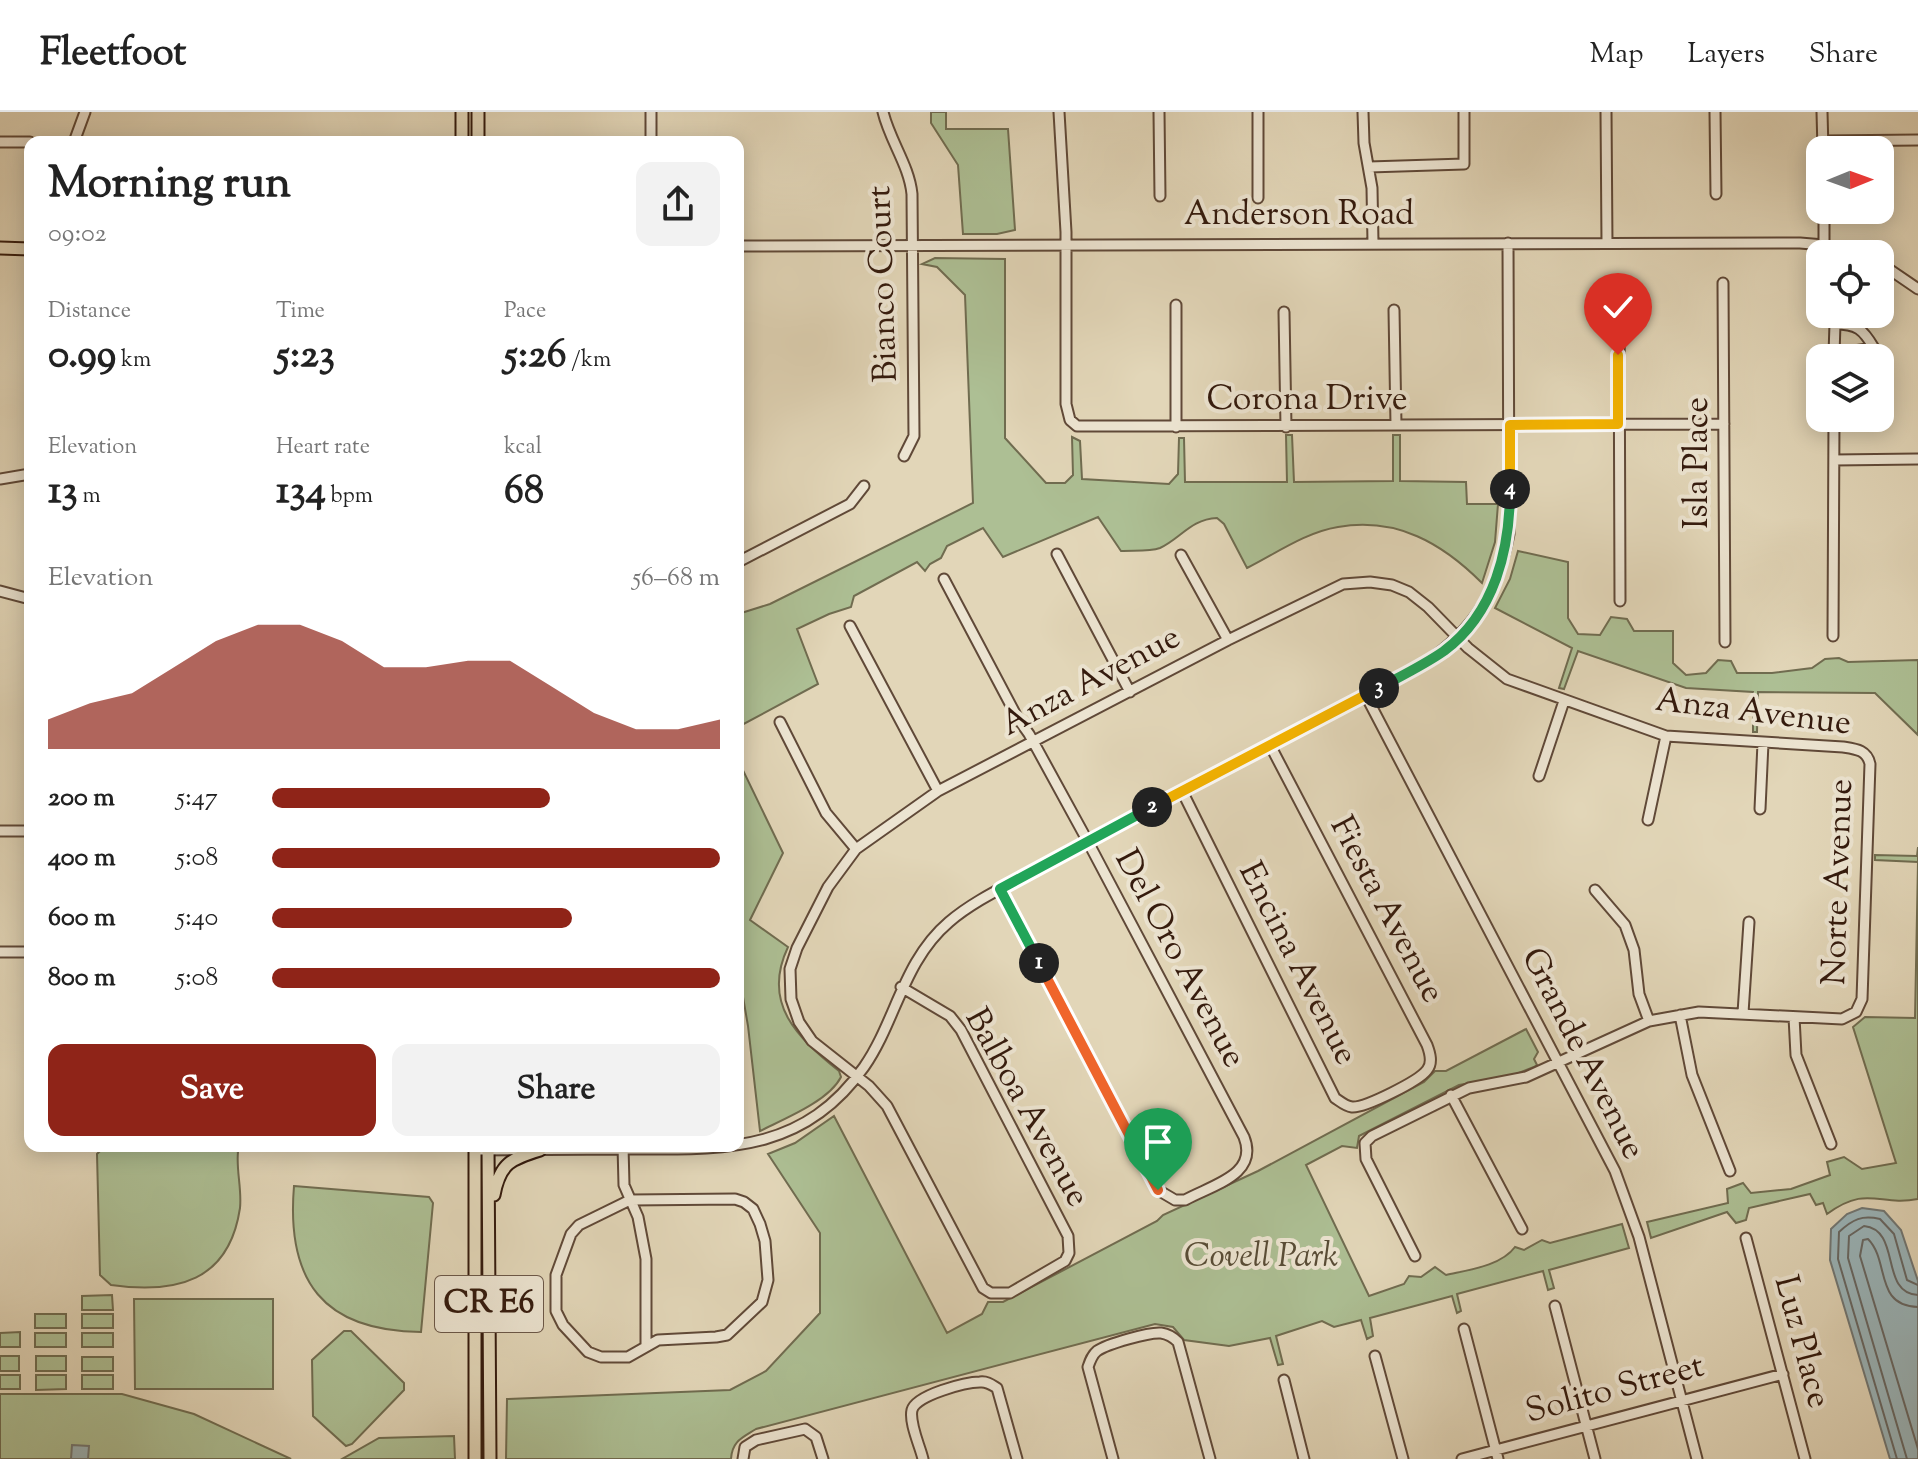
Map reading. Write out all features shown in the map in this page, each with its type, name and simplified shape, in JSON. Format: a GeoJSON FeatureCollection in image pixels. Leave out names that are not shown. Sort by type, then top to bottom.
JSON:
{"type":"FeatureCollection","features":[{"type":"Feature","properties":{"kind":"main road"},"geometry":{"type":"LineString","coordinates":[[462,112],[462,136]]}},
{"type":"Feature","properties":{"kind":"main road"},"geometry":{"type":"LineString","coordinates":[[478,112],[478,136]]}},
{"type":"Feature","properties":{"kind":"main road"},"geometry":{"type":"LineString","coordinates":[[0,248],[24,249]]}},
{"type":"Feature","properties":{"kind":"main road","name":"CR E6"},"geometry":{"type":"LineString","coordinates":[[475,1152],[475,1459]]}},
{"type":"Feature","properties":{"kind":"main road","name":"CR E6"},"geometry":{"type":"LineString","coordinates":[[488,1152],[490,1459]]}},
{"type":"Feature","properties":{"kind":"main road"},"geometry":{"type":"LineString","coordinates":[[489,1219],[503,1167],[527,1152]]}},
{"type":"Feature","properties":{"kind":"street"},"geometry":{"type":"LineString","coordinates":[[76,136],[85,112]]}},
{"type":"Feature","properties":{"kind":"street"},"geometry":{"type":"LineString","coordinates":[[651,112],[651,136]]}},
{"type":"Feature","properties":{"kind":"street","name":"Bianco Court"},"geometry":{"type":"LineString","coordinates":[[883,112],[911,182],[914,436],[904,456]]}},
{"type":"Feature","properties":{"kind":"street"},"geometry":{"type":"LineString","coordinates":[[1059,112],[1066,243]]}},
{"type":"Feature","properties":{"kind":"street"},"geometry":{"type":"LineString","coordinates":[[1159,112],[1160,196]]}},
{"type":"Feature","properties":{"kind":"street"},"geometry":{"type":"LineString","coordinates":[[1258,112],[1258,198]]}},
{"type":"Feature","properties":{"kind":"street"},"geometry":{"type":"LineString","coordinates":[[1363,112],[1373,243]]}},
{"type":"Feature","properties":{"kind":"street"},"geometry":{"type":"LineString","coordinates":[[1369,167],[1464,164],[1464,112]]}},
{"type":"Feature","properties":{"kind":"street"},"geometry":{"type":"LineString","coordinates":[[1606,112],[1607,243]]}},
{"type":"Feature","properties":{"kind":"street"},"geometry":{"type":"LineString","coordinates":[[1715,112],[1716,194]]}},
{"type":"Feature","properties":{"kind":"street"},"geometry":{"type":"LineString","coordinates":[[1822,112],[1823,136]]}},
{"type":"Feature","properties":{"kind":"street"},"geometry":{"type":"LineString","coordinates":[[1894,142],[1918,140]]}},
{"type":"Feature","properties":{"kind":"street"},"geometry":{"type":"LineString","coordinates":[[0,142],[24,142]]}},
{"type":"Feature","properties":{"kind":"street","name":"Anderson Road"},"geometry":{"type":"LineString","coordinates":[[744,246],[1066,243],[1806,245]]}},
{"type":"Feature","properties":{"kind":"street","name":"Corona Drive"},"geometry":{"type":"LineString","coordinates":[[1066,243],[1066,404],[1070,420],[1077,426],[1724,424]]}},
{"type":"Feature","properties":{"kind":"street"},"geometry":{"type":"LineString","coordinates":[[744,1145],[783,1133],[815,1115],[857,1076],[880,1040],[901,987],[933,938],[948,923],[1000,889],[1087,840],[1430,659],[1458,639],[1492,589],[1505,554],[1510,519],[1508,243]]}},
{"type":"Feature","properties":{"kind":"street"},"geometry":{"type":"LineString","coordinates":[[1894,273],[1918,289]]}},
{"type":"Feature","properties":{"kind":"street","name":"Isla Place"},"geometry":{"type":"LineString","coordinates":[[1723,283],[1725,642]]}},
{"type":"Feature","properties":{"kind":"street"},"geometry":{"type":"LineString","coordinates":[[1619,287],[1620,601]]}},
{"type":"Feature","properties":{"kind":"street"},"geometry":{"type":"LineString","coordinates":[[1176,305],[1176,427]]}},
{"type":"Feature","properties":{"kind":"street"},"geometry":{"type":"LineString","coordinates":[[1394,310],[1396,425]]}},
{"type":"Feature","properties":{"kind":"street"},"geometry":{"type":"LineString","coordinates":[[1284,312],[1286,427]]}},
{"type":"Feature","properties":{"kind":"street"},"geometry":{"type":"LineString","coordinates":[[1835,324],[1861,327],[1874,348],[1861,350],[1834,356],[1835,324]]}},
{"type":"Feature","properties":{"kind":"street"},"geometry":{"type":"LineString","coordinates":[[1833,636],[1834,432]]}},
{"type":"Feature","properties":{"kind":"street"},"geometry":{"type":"LineString","coordinates":[[1834,460],[1918,459]]}},
{"type":"Feature","properties":{"kind":"street"},"geometry":{"type":"LineString","coordinates":[[0,479],[24,475]]}},
{"type":"Feature","properties":{"kind":"street"},"geometry":{"type":"LineString","coordinates":[[744,559],[850,504],[864,486]]}},
{"type":"Feature","properties":{"kind":"street"},"geometry":{"type":"LineString","coordinates":[[1057,554],[1130,692]]}},
{"type":"Feature","properties":{"kind":"street"},"geometry":{"type":"LineString","coordinates":[[1181,555],[1228,640]]}},
{"type":"Feature","properties":{"kind":"street","name":"Del Oro Avenue"},"geometry":{"type":"LineString","coordinates":[[944,579],[1087,840],[1248,1146],[1245,1165],[1238,1172],[1185,1200],[1175,1200],[1158,1190],[1000,889]]}},
{"type":"Feature","properties":{"kind":"street","name":"Anza Avenue"},"geometry":{"type":"LineString","coordinates":[[1010,1293],[991,1293],[983,1288],[887,1106],[857,1076],[812,1041],[799,1022],[791,999],[790,969],[797,948],[828,887],[856,849],[938,791],[1228,640],[1343,584],[1370,582],[1392,585],[1409,592],[1458,639],[1507,679],[1564,701],[1666,736],[1843,747],[1865,753]]}},
{"type":"Feature","properties":{"kind":"street"},"geometry":{"type":"LineString","coordinates":[[0,591],[24,597]]}},
{"type":"Feature","properties":{"kind":"street"},"geometry":{"type":"LineString","coordinates":[[850,626],[938,791]]}},
{"type":"Feature","properties":{"kind":"street","name":"Grande Avenue"},"geometry":{"type":"LineString","coordinates":[[1365,694],[1615,1171],[1628,1204],[1697,1459]]}},
{"type":"Feature","properties":{"kind":"street"},"geometry":{"type":"LineString","coordinates":[[1539,776],[1564,701]]}},
{"type":"Feature","properties":{"kind":"street"},"geometry":{"type":"LineString","coordinates":[[780,722],[826,813],[856,849]]}},
{"type":"Feature","properties":{"kind":"street"},"geometry":{"type":"LineString","coordinates":[[1648,820],[1666,736]]}},
{"type":"Feature","properties":{"kind":"street"},"geometry":{"type":"LineString","coordinates":[[1760,809],[1763,743]]}},
{"type":"Feature","properties":{"kind":"street","name":"Fiesta Avenue"},"geometry":{"type":"LineString","coordinates":[[1270,745],[1427,1045],[1431,1061],[1427,1071],[1397,1089]]}},
{"type":"Feature","properties":{"kind":"street","name":"Norte Avenue"},"geometry":{"type":"LineString","coordinates":[[1794,1017],[1842,1019],[1856,1012],[1862,999],[1870,764],[1865,753]]}},
{"type":"Feature","properties":{"kind":"street","name":"Encina Avenue"},"geometry":{"type":"LineString","coordinates":[[1182,791],[1335,1098],[1355,1107],[1397,1089]]}},
{"type":"Feature","properties":{"kind":"street"},"geometry":{"type":"LineString","coordinates":[[0,831],[24,831]]}},
{"type":"Feature","properties":{"kind":"street"},"geometry":{"type":"LineString","coordinates":[[1595,890],[1625,925],[1634,950],[1639,994],[1649,1021]]}},
{"type":"Feature","properties":{"kind":"street"},"geometry":{"type":"LineString","coordinates":[[1743,1013],[1749,922]]}},
{"type":"Feature","properties":{"kind":"street"},"geometry":{"type":"LineString","coordinates":[[0,952],[24,952]]}},
{"type":"Feature","properties":{"kind":"street","name":"Balboa Avenue"},"geometry":{"type":"LineString","coordinates":[[901,987],[950,1016],[961,1030],[1068,1236],[1069,1253],[1065,1261],[1010,1293]]}},
{"type":"Feature","properties":{"kind":"street"},"geometry":{"type":"LineString","coordinates":[[1415,1256],[1366,1159],[1364,1148],[1372,1136],[1451,1095],[1482,1085],[1526,1077],[1649,1021],[1699,1012],[1794,1017],[1796,1055],[1831,1144]]}},
{"type":"Feature","properties":{"kind":"street"},"geometry":{"type":"LineString","coordinates":[[1680,1015],[1692,1075],[1730,1171]]}},
{"type":"Feature","properties":{"kind":"street"},"geometry":{"type":"LineString","coordinates":[[1451,1095],[1522,1229]]}},
{"type":"Feature","properties":{"kind":"street"},"geometry":{"type":"LineString","coordinates":[[623,1152],[623,1179],[638,1217],[644,1249],[646,1345]]}},
{"type":"Feature","properties":{"kind":"street"},"geometry":{"type":"LineString","coordinates":[[735,1199],[744,1202],[753,1209],[760,1224],[768,1268],[767,1292],[762,1302],[727,1335],[658,1340],[646,1345],[628,1357],[595,1355],[563,1325],[556,1311],[557,1270],[574,1230],[586,1220],[630,1200],[735,1199]]}},
{"type":"Feature","properties":{"kind":"street","name":"Luz Place"},"geometry":{"type":"LineString","coordinates":[[1746,1238],[1805,1459]]}},
{"type":"Feature","properties":{"kind":"street"},"geometry":{"type":"LineString","coordinates":[[1555,1306],[1595,1459]]}},
{"type":"Feature","properties":{"kind":"street"},"geometry":{"type":"LineString","coordinates":[[1464,1329],[1496,1454]]}},
{"type":"Feature","properties":{"kind":"street"},"geometry":{"type":"LineString","coordinates":[[1113,1459],[1088,1367],[1090,1359],[1096,1351],[1107,1346],[1155,1333],[1174,1337],[1180,1348],[1210,1459]]}},
{"type":"Feature","properties":{"kind":"street"},"geometry":{"type":"LineString","coordinates":[[1375,1356],[1403,1459]]}},
{"type":"Feature","properties":{"kind":"street","name":"Solito Street"},"geometry":{"type":"LineString","coordinates":[[1462,1459],[1496,1454],[1586,1425],[1783,1374]]}},
{"type":"Feature","properties":{"kind":"street"},"geometry":{"type":"LineString","coordinates":[[1284,1380],[1304,1459]]}},
{"type":"Feature","properties":{"kind":"street"},"geometry":{"type":"LineString","coordinates":[[923,1459],[912,1419],[912,1409],[917,1401],[937,1392],[979,1382],[997,1388],[1017,1459]]}},
{"type":"Feature","properties":{"kind":"street"},"geometry":{"type":"LineString","coordinates":[[743,1459],[745,1447],[756,1440],[805,1429],[816,1437],[823,1459]]}},
{"type":"Feature","properties":{"kind":"green space"},"geometry":{"type":"Polygon","coordinates":[[[931,112],[946,112],[946,129],[1008,129],[1015,230],[997,234],[963,234],[958,165],[931,123],[931,112]]]}},
{"type":"Feature","properties":{"kind":"green space"},"geometry":{"type":"Polygon","coordinates":[[[935,258],[1005,259],[1005,438],[1046,483],[1065,483],[1073,475],[1072,437],[1080,441],[1082,479],[1169,484],[1178,474],[1179,438],[1184,438],[1185,482],[1287,482],[1286,435],[1292,435],[1294,482],[1393,481],[1393,435],[1400,435],[1400,481],[1466,482],[1467,504],[1498,504],[1495,542],[1482,583],[1434,545],[1417,536],[1380,526],[1359,525],[1326,530],[1303,538],[1247,568],[1224,524],[1217,518],[1200,522],[1160,548],[1121,551],[1098,517],[1003,557],[983,528],[947,546],[941,558],[925,571],[917,562],[854,596],[851,607],[797,629],[818,684],[744,724],[744,612],[770,604],[973,503],[965,295],[937,267],[922,264],[935,258]]]}},
{"type":"Feature","properties":{"kind":"green space"},"geometry":{"type":"Polygon","coordinates":[[[1518,551],[1568,562],[1568,618],[1578,634],[1600,635],[1611,617],[1627,619],[1634,631],[1673,631],[1673,663],[1686,675],[1706,673],[1718,660],[1731,661],[1737,673],[1772,673],[1812,668],[1825,659],[1839,658],[1848,662],[1918,660],[1918,735],[1875,693],[1758,692],[1757,732],[1753,732],[1753,692],[1686,688],[1578,651],[1564,689],[1559,688],[1572,648],[1495,608],[1510,579],[1518,551]]]}},
{"type":"Feature","properties":{"kind":"green space"},"geometry":{"type":"Polygon","coordinates":[[[744,772],[783,853],[750,920],[788,947],[781,967],[781,1003],[798,1032],[839,1071],[841,1077],[827,1094],[760,1131],[744,1003],[744,772]]]}},
{"type":"Feature","properties":{"kind":"green space"},"geometry":{"type":"Polygon","coordinates":[[[1918,847],[1918,862],[1875,860],[1875,855],[1917,856],[1918,847]]]}},
{"type":"Feature","properties":{"kind":"green space"},"geometry":{"type":"Polygon","coordinates":[[[1918,862],[1918,1199],[1864,1198],[1841,1205],[1827,1214],[1823,1203],[1816,1205],[1810,1194],[1749,1208],[1746,1220],[1736,1223],[1727,1212],[1651,1238],[1647,1222],[1728,1203],[1727,1189],[1743,1183],[1751,1193],[1791,1189],[1830,1175],[1827,1162],[1844,1157],[1862,1169],[1896,1163],[1853,1027],[1865,1017],[1915,1018],[1918,862]]]}},
{"type":"Feature","properties":{"kind":"green space","name":"Covell Park"},"geometry":{"type":"Polygon","coordinates":[[[1526,1029],[1538,1052],[1534,1067],[1511,1076],[1459,1085],[1359,1136],[1357,1148],[1342,1146],[1306,1165],[1369,1296],[1404,1284],[1409,1276],[1421,1277],[1435,1267],[1446,1275],[1464,1271],[1493,1263],[1515,1247],[1524,1250],[1542,1240],[1550,1243],[1622,1224],[1629,1248],[1549,1270],[1554,1288],[1548,1290],[1543,1271],[1457,1294],[1461,1311],[1457,1313],[1452,1296],[1370,1318],[1373,1336],[1367,1339],[1361,1320],[1334,1327],[1322,1321],[1276,1336],[1283,1364],[1278,1365],[1270,1338],[1229,1346],[1184,1340],[1173,1327],[1155,1324],[756,1429],[736,1444],[731,1459],[506,1459],[507,1399],[730,1390],[766,1371],[820,1313],[820,1233],[768,1154],[795,1143],[834,1116],[947,1333],[982,1314],[988,1302],[1003,1302],[1157,1221],[1163,1215],[1258,1171],[1424,1082],[1435,1071],[1446,1071],[1526,1029]]]}},
{"type":"Feature","properties":{"kind":"green space"},"geometry":{"type":"Polygon","coordinates":[[[238,1152],[240,1208],[234,1233],[224,1253],[196,1278],[177,1284],[157,1287],[111,1285],[100,1275],[97,1154],[238,1152]]]}},
{"type":"Feature","properties":{"kind":"green space"},"geometry":{"type":"Polygon","coordinates":[[[294,1186],[429,1197],[433,1203],[421,1332],[387,1329],[359,1322],[336,1310],[318,1294],[305,1274],[297,1249],[293,1220],[294,1186]]]}},
{"type":"Feature","properties":{"kind":"green space"},"geometry":{"type":"Polygon","coordinates":[[[112,1295],[113,1310],[82,1310],[82,1296],[112,1295]]]}},
{"type":"Feature","properties":{"kind":"green space"},"geometry":{"type":"Polygon","coordinates":[[[134,1299],[273,1299],[273,1389],[135,1389],[134,1299]]]}},
{"type":"Feature","properties":{"kind":"green space"},"geometry":{"type":"Polygon","coordinates":[[[35,1314],[66,1314],[66,1328],[35,1328],[35,1314]]]}},
{"type":"Feature","properties":{"kind":"green space"},"geometry":{"type":"Polygon","coordinates":[[[82,1314],[113,1314],[113,1328],[82,1328],[82,1314]]]}},
{"type":"Feature","properties":{"kind":"green space"},"geometry":{"type":"Polygon","coordinates":[[[344,1331],[351,1331],[404,1383],[404,1390],[352,1444],[346,1446],[313,1416],[312,1360],[344,1331]]]}},
{"type":"Feature","properties":{"kind":"green space"},"geometry":{"type":"Polygon","coordinates":[[[20,1332],[20,1347],[0,1347],[0,1333],[20,1332]]]}},
{"type":"Feature","properties":{"kind":"green space"},"geometry":{"type":"Polygon","coordinates":[[[35,1333],[66,1333],[66,1347],[35,1347],[35,1333]]]}},
{"type":"Feature","properties":{"kind":"green space"},"geometry":{"type":"Polygon","coordinates":[[[82,1333],[113,1333],[113,1347],[82,1347],[82,1333]]]}},
{"type":"Feature","properties":{"kind":"green space"},"geometry":{"type":"Polygon","coordinates":[[[0,1356],[19,1356],[19,1371],[0,1371],[0,1356]]]}},
{"type":"Feature","properties":{"kind":"green space"},"geometry":{"type":"Polygon","coordinates":[[[36,1356],[66,1356],[66,1371],[36,1371],[36,1356]]]}},
{"type":"Feature","properties":{"kind":"green space"},"geometry":{"type":"Polygon","coordinates":[[[82,1357],[113,1357],[113,1371],[82,1371],[82,1357]]]}},
{"type":"Feature","properties":{"kind":"green space"},"geometry":{"type":"Polygon","coordinates":[[[0,1375],[20,1375],[20,1389],[0,1389],[0,1375]]]}},
{"type":"Feature","properties":{"kind":"green space"},"geometry":{"type":"Polygon","coordinates":[[[36,1375],[66,1375],[66,1389],[36,1390],[36,1375]]]}},
{"type":"Feature","properties":{"kind":"green space"},"geometry":{"type":"Polygon","coordinates":[[[82,1375],[113,1375],[113,1389],[82,1389],[82,1375]]]}},
{"type":"Feature","properties":{"kind":"green space"},"geometry":{"type":"Polygon","coordinates":[[[0,1394],[122,1394],[194,1414],[291,1459],[0,1459],[0,1394]]]}},
{"type":"Feature","properties":{"kind":"green space"},"geometry":{"type":"Polygon","coordinates":[[[454,1436],[455,1459],[342,1459],[379,1438],[454,1436]]]}},
{"type":"Feature","properties":{"kind":"water"},"geometry":{"type":"Polygon","coordinates":[[[1862,1208],[1884,1211],[1901,1230],[1918,1281],[1918,1459],[1890,1459],[1830,1260],[1831,1229],[1847,1214],[1862,1208]]]}},
{"type":"Feature","properties":{"kind":"water"},"geometry":{"type":"Polygon","coordinates":[[[72,1445],[89,1446],[88,1459],[71,1459],[72,1445]]]}},
{"type":"Feature","properties":{"kind":"route"},"geometry":{"type":"LineString","coordinates":[[1158,1190],[1000,889],[1087,840],[1415,669],[1458,639],[1486,601],[1505,554],[1510,519],[1510,425],[1618,424],[1618,355]]}}]}
